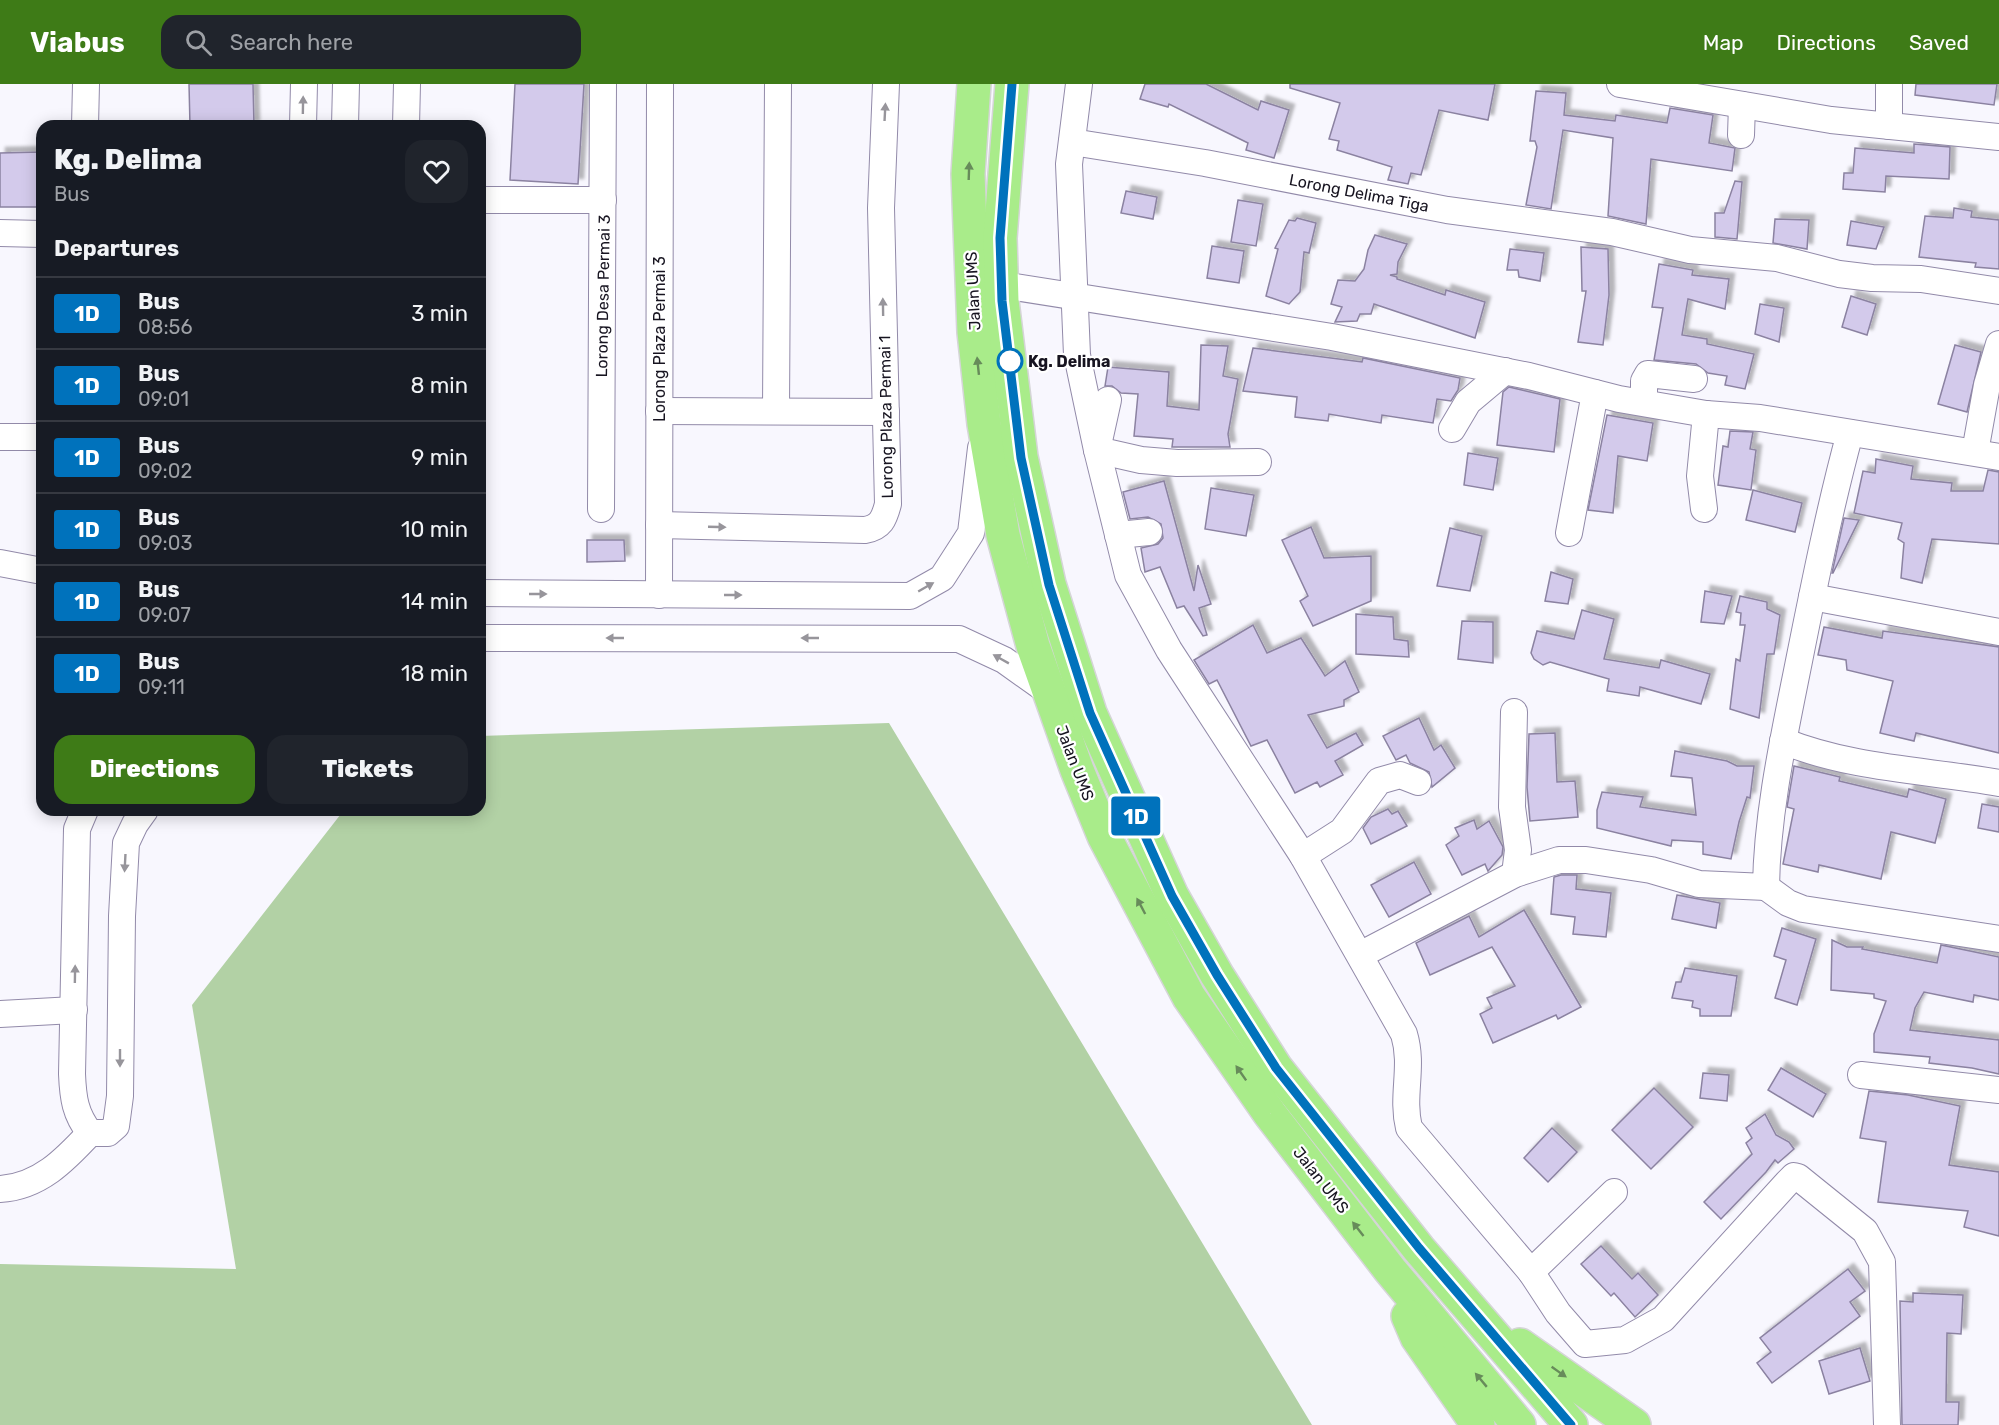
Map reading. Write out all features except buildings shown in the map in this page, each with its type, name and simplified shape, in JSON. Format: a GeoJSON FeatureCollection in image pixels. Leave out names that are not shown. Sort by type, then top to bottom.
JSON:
{"type":"FeatureCollection","features":[{"type":"Feature","properties":{"kind":"highway","name":"Jalan UMS"},"geometry":{"type":"LineString","coordinates":[[974,84],[968,174],[974,332],[984,424],[1003,535],[1033,646],[1077,770],[1104,836],[1189,997],[1270,1114],[1390,1270],[1519,1425]]}},
{"type":"Feature","properties":{"kind":"highway","name":"Jalan UMS"},"geometry":{"type":"LineString","coordinates":[[1012,84],[1000,238],[1002,285],[1021,458],[1049,585],[1090,713],[1172,896],[1217,975],[1276,1068],[1339,1151],[1571,1425]]}},
{"type":"Feature","properties":{"kind":"highway"},"geometry":{"type":"LineString","coordinates":[[1390,1270],[1417,1337],[1478,1425]]}},
{"type":"Feature","properties":{"kind":"highway"},"geometry":{"type":"LineString","coordinates":[[1476,1315],[1634,1425]]}},
{"type":"Feature","properties":{"kind":"street"},"geometry":{"type":"LineString","coordinates":[[85,120],[86,84]]}},
{"type":"Feature","properties":{"kind":"street"},"geometry":{"type":"LineString","coordinates":[[303,120],[304,84]]}},
{"type":"Feature","properties":{"kind":"street"},"geometry":{"type":"LineString","coordinates":[[345,120],[346,84]]}},
{"type":"Feature","properties":{"kind":"street"},"geometry":{"type":"LineString","coordinates":[[406,120],[407,84]]}},
{"type":"Feature","properties":{"kind":"street","name":"Lorong Desa Permai 3"},"geometry":{"type":"LineString","coordinates":[[601,509],[603,84]]}},
{"type":"Feature","properties":{"kind":"street","name":"Lorong Plaza Permai 3"},"geometry":{"type":"LineString","coordinates":[[658,595],[660,84]]}},
{"type":"Feature","properties":{"kind":"street"},"geometry":{"type":"LineString","coordinates":[[776,411],[778,84]]}},
{"type":"Feature","properties":{"kind":"street","name":"Lorong Plaza Permai 1"},"geometry":{"type":"LineString","coordinates":[[659,525],[865,531],[874,528],[884,520],[888,504],[881,208],[886,84]]}},
{"type":"Feature","properties":{"kind":"street"},"geometry":{"type":"LineString","coordinates":[[1079,84],[1069,176],[1077,355],[1097,450],[1128,575],[1169,650],[1303,856],[1404,1034],[1409,1053],[1408,1084],[1404,1107],[1409,1128],[1531,1272],[1558,1313],[1585,1344],[1625,1340],[1663,1319],[1796,1176],[1865,1231],[1882,1262],[1887,1425]]}},
{"type":"Feature","properties":{"kind":"street"},"geometry":{"type":"LineString","coordinates":[[1620,84],[1831,120],[1999,137]]}},
{"type":"Feature","properties":{"kind":"street"},"geometry":{"type":"LineString","coordinates":[[1889,84],[1889,126]]}},
{"type":"Feature","properties":{"kind":"street"},"geometry":{"type":"LineString","coordinates":[[1741,135],[1743,105]]}},
{"type":"Feature","properties":{"kind":"street","name":"Lorong Delima Tiga"},"geometry":{"type":"LineString","coordinates":[[1072,142],[1205,163],[1448,210],[1612,232],[1646,242],[1690,250],[1776,258],[1839,274],[1872,278],[1922,279],[1999,291]]}},
{"type":"Feature","properties":{"kind":"street"},"geometry":{"type":"LineString","coordinates":[[486,200],[603,200]]}},
{"type":"Feature","properties":{"kind":"street"},"geometry":{"type":"LineString","coordinates":[[0,233],[36,234]]}},
{"type":"Feature","properties":{"kind":"street"},"geometry":{"type":"LineString","coordinates":[[1002,285],[1332,337],[1505,371],[1595,393],[1706,414],[1760,418],[1987,455],[1987,386],[1999,344]]}},
{"type":"Feature","properties":{"kind":"street"},"geometry":{"type":"LineString","coordinates":[[1452,429],[1468,402],[1505,371]]}},
{"type":"Feature","properties":{"kind":"street"},"geometry":{"type":"LineString","coordinates":[[1644,402],[1644,381],[1648,374],[1694,379]]}},
{"type":"Feature","properties":{"kind":"street"},"geometry":{"type":"LineString","coordinates":[[1569,533],[1595,393]]}},
{"type":"Feature","properties":{"kind":"street"},"geometry":{"type":"LineString","coordinates":[[1097,450],[1108,400]]}},
{"type":"Feature","properties":{"kind":"street"},"geometry":{"type":"LineString","coordinates":[[659,411],[886,412]]}},
{"type":"Feature","properties":{"kind":"street"},"geometry":{"type":"LineString","coordinates":[[1704,509],[1700,476],[1706,414]]}},
{"type":"Feature","properties":{"kind":"street"},"geometry":{"type":"LineString","coordinates":[[486,593],[910,596],[942,578],[971,533],[984,424]]}},
{"type":"Feature","properties":{"kind":"street"},"geometry":{"type":"LineString","coordinates":[[1766,888],[1767,853],[1783,741],[1829,510],[1850,433]]}},
{"type":"Feature","properties":{"kind":"street"},"geometry":{"type":"LineString","coordinates":[[0,437],[36,437]]}},
{"type":"Feature","properties":{"kind":"street"},"geometry":{"type":"LineString","coordinates":[[1097,450],[1141,460],[1258,462]]}},
{"type":"Feature","properties":{"kind":"street"},"geometry":{"type":"LineString","coordinates":[[1118,535],[1149,532]]}},
{"type":"Feature","properties":{"kind":"street"},"geometry":{"type":"LineString","coordinates":[[0,562],[36,570]]}},
{"type":"Feature","properties":{"kind":"street"},"geometry":{"type":"LineString","coordinates":[[1812,597],[1999,632]]}},
{"type":"Feature","properties":{"kind":"street"},"geometry":{"type":"LineString","coordinates":[[486,638],[959,639],[1004,660],[1049,692]]}},
{"type":"Feature","properties":{"kind":"street"},"geometry":{"type":"LineString","coordinates":[[1514,712],[1512,807],[1518,850],[1515,874]]}},
{"type":"Feature","properties":{"kind":"street"},"geometry":{"type":"LineString","coordinates":[[1783,741],[1808,751],[1886,769],[1999,783]]}},
{"type":"Feature","properties":{"kind":"street"},"geometry":{"type":"LineString","coordinates":[[1303,856],[1342,831],[1379,781],[1400,775],[1418,782]]}},
{"type":"Feature","properties":{"kind":"street"},"geometry":{"type":"LineString","coordinates":[[82,816],[77,829],[74,1103],[78,1116],[90,1133]]}},
{"type":"Feature","properties":{"kind":"street"},"geometry":{"type":"LineString","coordinates":[[0,1189],[27,1184],[62,1163],[90,1133],[108,1133],[116,1126],[119,1114],[126,843],[141,816]]}},
{"type":"Feature","properties":{"kind":"street"},"geometry":{"type":"LineString","coordinates":[[1360,955],[1515,874],[1559,860],[1586,860],[1651,870],[1699,884],[1766,888],[1788,903],[1803,909],[1999,939]]}},
{"type":"Feature","properties":{"kind":"street"},"geometry":{"type":"LineString","coordinates":[[0,1014],[74,1010]]}},
{"type":"Feature","properties":{"kind":"street"},"geometry":{"type":"LineString","coordinates":[[1861,1075],[1999,1090]]}},
{"type":"Feature","properties":{"kind":"street"},"geometry":{"type":"LineString","coordinates":[[1531,1272],[1614,1192]]}},
{"type":"Feature","properties":{"kind":"green space"},"geometry":{"type":"Polygon","coordinates":[[[889,723],[1312,1425],[0,1425],[0,1264],[236,1269],[192,1005],[339,816],[486,816],[486,736],[889,723]]]}},
{"type":"Feature","properties":{"kind":"bus line","name":"1D"},"geometry":{"type":"LineString","coordinates":[[1012,84],[1000,238],[1002,301],[1021,458],[1049,585],[1090,713],[1172,896],[1217,975],[1276,1068],[1339,1151],[1419,1248],[1571,1425]]}},
{"type":"Feature","properties":{"kind":"place","name":"Kg. Delima"},"geometry":{"type":"Point","coordinates":[1010,361]}}]}
